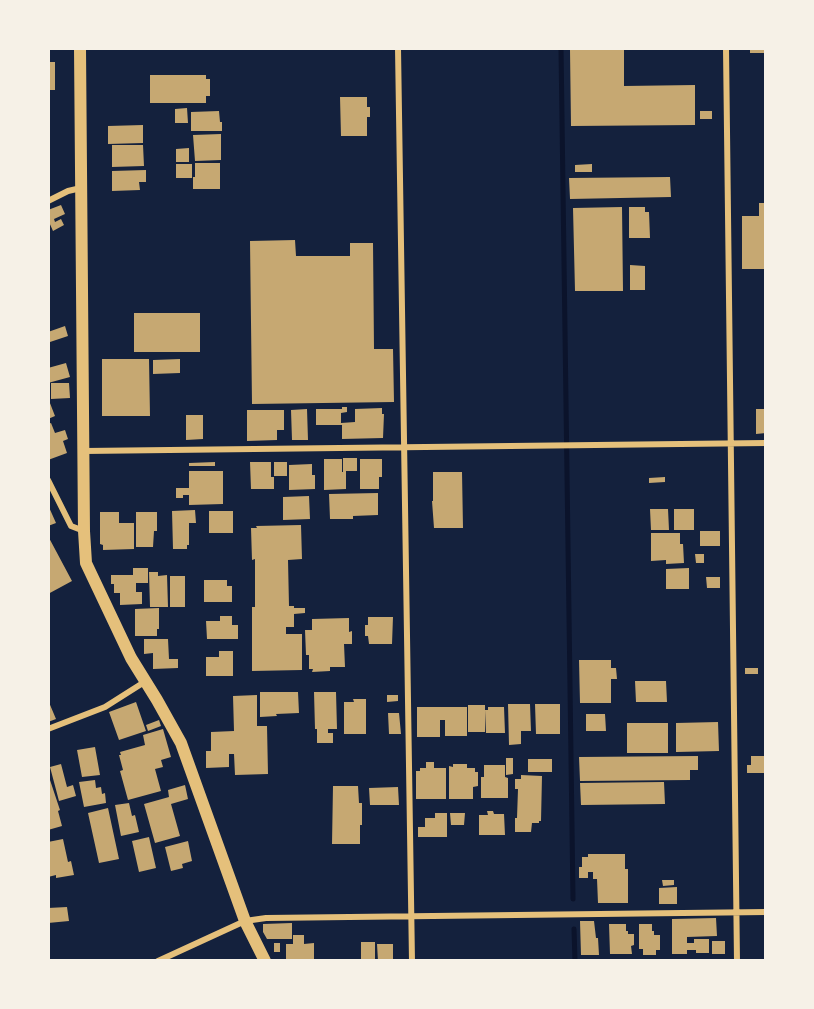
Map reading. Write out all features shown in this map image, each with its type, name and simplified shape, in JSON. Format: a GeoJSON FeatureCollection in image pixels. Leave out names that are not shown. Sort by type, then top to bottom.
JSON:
{"type":"FeatureCollection","features":[{"type":"Feature","properties":{"kind":"main road"},"geometry":{"type":"LineString","coordinates":[[80,48],[86,563],[131,658],[181,743],[245,921],[265,961]]}},
{"type":"Feature","properties":{"kind":"street"},"geometry":{"type":"LineString","coordinates":[[398,48],[412,961]]}},
{"type":"Feature","properties":{"kind":"street"},"geometry":{"type":"LineString","coordinates":[[726,48],[737,961]]}},
{"type":"Feature","properties":{"kind":"street"},"geometry":{"type":"LineString","coordinates":[[48,201],[68,191],[81,188]]}},
{"type":"Feature","properties":{"kind":"street"},"geometry":{"type":"LineString","coordinates":[[84,451],[766,443]]}},
{"type":"Feature","properties":{"kind":"street"},"geometry":{"type":"LineString","coordinates":[[48,480],[71,526],[84,531]]}},
{"type":"Feature","properties":{"kind":"street"},"geometry":{"type":"LineString","coordinates":[[48,729],[105,707],[146,681]]}},
{"type":"Feature","properties":{"kind":"street"},"geometry":{"type":"LineString","coordinates":[[158,961],[245,921],[266,918],[766,912]]}},
{"type":"Feature","properties":{"kind":"building"},"geometry":{"type":"Polygon","coordinates":[[[750,48],[766,48],[766,53],[750,53],[750,48]]]}},
{"type":"Feature","properties":{"kind":"building"},"geometry":{"type":"Polygon","coordinates":[[[570,50],[624,50],[624,86],[695,85],[695,125],[571,126],[570,50]]]}},
{"type":"Feature","properties":{"kind":"building"},"geometry":{"type":"Polygon","coordinates":[[[48,62],[55,62],[55,90],[48,90],[48,62]]]}},
{"type":"Feature","properties":{"kind":"building"},"geometry":{"type":"Polygon","coordinates":[[[150,75],[206,75],[206,79],[210,79],[210,96],[206,96],[206,103],[150,103],[150,75]]]}},
{"type":"Feature","properties":{"kind":"building"},"geometry":{"type":"Polygon","coordinates":[[[340,97],[367,97],[370,117],[367,117],[367,136],[341,136],[340,97]]]}},
{"type":"Feature","properties":{"kind":"building"},"geometry":{"type":"Polygon","coordinates":[[[187,108],[188,123],[175,123],[175,109],[187,108]]]}},
{"type":"Feature","properties":{"kind":"building"},"geometry":{"type":"Polygon","coordinates":[[[219,111],[222,131],[191,131],[191,112],[219,111]]]}},
{"type":"Feature","properties":{"kind":"building"},"geometry":{"type":"Polygon","coordinates":[[[700,111],[712,111],[712,119],[700,119],[700,111]]]}},
{"type":"Feature","properties":{"kind":"building"},"geometry":{"type":"Polygon","coordinates":[[[143,125],[143,143],[108,144],[108,126],[143,125]]]}},
{"type":"Feature","properties":{"kind":"building"},"geometry":{"type":"Polygon","coordinates":[[[221,134],[221,160],[195,161],[193,135],[221,134]]]}},
{"type":"Feature","properties":{"kind":"building"},"geometry":{"type":"Polygon","coordinates":[[[112,145],[143,145],[144,166],[112,167],[112,145]]]}},
{"type":"Feature","properties":{"kind":"building"},"geometry":{"type":"Polygon","coordinates":[[[189,148],[189,162],[176,162],[176,149],[189,148]]]}},
{"type":"Feature","properties":{"kind":"building"},"geometry":{"type":"Polygon","coordinates":[[[195,163],[220,163],[220,189],[193,189],[195,163]]]}},
{"type":"Feature","properties":{"kind":"building"},"geometry":{"type":"Polygon","coordinates":[[[176,164],[192,164],[192,178],[176,178],[176,164]]]}},
{"type":"Feature","properties":{"kind":"building"},"geometry":{"type":"Polygon","coordinates":[[[592,164],[592,172],[575,172],[575,165],[592,164]]]}},
{"type":"Feature","properties":{"kind":"building"},"geometry":{"type":"Polygon","coordinates":[[[146,170],[146,182],[139,182],[140,190],[112,191],[112,171],[146,170]]]}},
{"type":"Feature","properties":{"kind":"building"},"geometry":{"type":"Polygon","coordinates":[[[670,177],[671,197],[570,199],[569,178],[670,177]]]}},
{"type":"Feature","properties":{"kind":"building"},"geometry":{"type":"Polygon","coordinates":[[[759,203],[766,203],[766,269],[742,269],[742,216],[759,216],[759,203]]]}},
{"type":"Feature","properties":{"kind":"building"},"geometry":{"type":"Polygon","coordinates":[[[61,205],[65,214],[54,219],[55,222],[61,219],[64,225],[53,231],[49,222],[48,210],[61,205]]]}},
{"type":"Feature","properties":{"kind":"building"},"geometry":{"type":"Polygon","coordinates":[[[622,207],[623,291],[575,291],[573,208],[622,207]]]}},
{"type":"Feature","properties":{"kind":"building"},"geometry":{"type":"Polygon","coordinates":[[[629,207],[645,207],[645,212],[649,212],[650,238],[629,238],[629,207]]]}},
{"type":"Feature","properties":{"kind":"building"},"geometry":{"type":"Polygon","coordinates":[[[295,240],[296,256],[350,256],[350,243],[373,243],[374,349],[393,349],[394,402],[252,404],[250,241],[295,240]]]}},
{"type":"Feature","properties":{"kind":"building"},"geometry":{"type":"Polygon","coordinates":[[[630,265],[645,266],[645,290],[630,290],[630,265]]]}},
{"type":"Feature","properties":{"kind":"building"},"geometry":{"type":"Polygon","coordinates":[[[134,313],[200,313],[200,352],[134,352],[134,313]]]}},
{"type":"Feature","properties":{"kind":"building"},"geometry":{"type":"Polygon","coordinates":[[[65,326],[68,336],[50,342],[48,340],[48,332],[65,326]]]}},
{"type":"Feature","properties":{"kind":"building"},"geometry":{"type":"Polygon","coordinates":[[[102,359],[149,359],[150,416],[102,416],[102,359]]]}},
{"type":"Feature","properties":{"kind":"building"},"geometry":{"type":"Polygon","coordinates":[[[180,359],[180,373],[153,374],[153,360],[180,359]]]}},
{"type":"Feature","properties":{"kind":"building"},"geometry":{"type":"Polygon","coordinates":[[[66,363],[70,377],[48,383],[48,368],[66,363]]]}},
{"type":"Feature","properties":{"kind":"building"},"geometry":{"type":"Polygon","coordinates":[[[51,383],[69,383],[70,398],[51,399],[51,383]]]}},
{"type":"Feature","properties":{"kind":"building"},"geometry":{"type":"Polygon","coordinates":[[[48,398],[55,416],[48,419],[48,398]]]}},
{"type":"Feature","properties":{"kind":"building"},"geometry":{"type":"Polygon","coordinates":[[[342,407],[347,407],[347,412],[341,413],[341,423],[355,422],[355,409],[382,408],[383,438],[342,439],[342,425],[316,425],[316,409],[342,409],[342,407]]]}},
{"type":"Feature","properties":{"kind":"building"},"geometry":{"type":"Polygon","coordinates":[[[307,409],[308,440],[292,440],[291,410],[307,409]]]}},
{"type":"Feature","properties":{"kind":"building"},"geometry":{"type":"Polygon","coordinates":[[[756,409],[766,409],[766,433],[756,434],[756,409]]]}},
{"type":"Feature","properties":{"kind":"building"},"geometry":{"type":"Polygon","coordinates":[[[247,410],[284,410],[284,430],[277,430],[277,440],[247,441],[247,410]]]}},
{"type":"Feature","properties":{"kind":"building"},"geometry":{"type":"Polygon","coordinates":[[[186,415],[203,415],[203,439],[186,440],[186,415]]]}},
{"type":"Feature","properties":{"kind":"building"},"geometry":{"type":"Polygon","coordinates":[[[51,423],[55,433],[65,430],[68,439],[63,441],[67,453],[48,460],[48,424],[51,423]]]}},
{"type":"Feature","properties":{"kind":"building"},"geometry":{"type":"Polygon","coordinates":[[[343,458],[357,458],[357,471],[346,471],[346,489],[324,490],[324,459],[342,459],[343,472],[343,458]]]}},
{"type":"Feature","properties":{"kind":"building"},"geometry":{"type":"Polygon","coordinates":[[[360,459],[382,459],[379,489],[360,489],[360,459]]]}},
{"type":"Feature","properties":{"kind":"building"},"geometry":{"type":"Polygon","coordinates":[[[215,462],[215,466],[189,466],[189,463],[215,462]]]}},
{"type":"Feature","properties":{"kind":"building"},"geometry":{"type":"Polygon","coordinates":[[[250,462],[271,462],[274,489],[251,489],[250,462]]]}},
{"type":"Feature","properties":{"kind":"building"},"geometry":{"type":"Polygon","coordinates":[[[274,462],[287,462],[287,476],[274,476],[274,462]]]}},
{"type":"Feature","properties":{"kind":"building"},"geometry":{"type":"Polygon","coordinates":[[[312,464],[315,489],[289,490],[289,465],[312,464]]]}},
{"type":"Feature","properties":{"kind":"building"},"geometry":{"type":"Polygon","coordinates":[[[189,471],[223,471],[223,504],[189,505],[189,495],[176,498],[176,488],[189,488],[189,471]]]}},
{"type":"Feature","properties":{"kind":"building"},"geometry":{"type":"Polygon","coordinates":[[[433,472],[462,472],[463,528],[434,528],[433,472]]]}},
{"type":"Feature","properties":{"kind":"building"},"geometry":{"type":"Polygon","coordinates":[[[665,477],[665,482],[649,483],[649,478],[665,477]]]}},
{"type":"Feature","properties":{"kind":"building"},"geometry":{"type":"Polygon","coordinates":[[[378,493],[378,515],[353,516],[353,519],[330,519],[329,494],[378,493]]]}},
{"type":"Feature","properties":{"kind":"building"},"geometry":{"type":"Polygon","coordinates":[[[309,496],[310,519],[283,520],[283,497],[309,496]]]}},
{"type":"Feature","properties":{"kind":"building"},"geometry":{"type":"Polygon","coordinates":[[[48,505],[56,523],[48,526],[48,505]]]}},
{"type":"Feature","properties":{"kind":"building"},"geometry":{"type":"Polygon","coordinates":[[[650,509],[668,509],[669,530],[651,530],[650,509]]]}},
{"type":"Feature","properties":{"kind":"building"},"geometry":{"type":"Polygon","coordinates":[[[674,509],[694,509],[694,530],[674,530],[674,509]]]}},
{"type":"Feature","properties":{"kind":"building"},"geometry":{"type":"Polygon","coordinates":[[[195,510],[196,523],[189,523],[187,549],[173,549],[172,511],[195,510]]]}},
{"type":"Feature","properties":{"kind":"building"},"geometry":{"type":"Polygon","coordinates":[[[209,511],[233,511],[233,533],[209,533],[209,511]]]}},
{"type":"Feature","properties":{"kind":"building"},"geometry":{"type":"Polygon","coordinates":[[[100,512],[119,512],[119,523],[134,523],[134,549],[103,550],[103,545],[100,544],[100,512]]]}},
{"type":"Feature","properties":{"kind":"building"},"geometry":{"type":"Polygon","coordinates":[[[136,512],[157,512],[157,531],[154,531],[153,547],[136,547],[136,512]]]}},
{"type":"Feature","properties":{"kind":"building"},"geometry":{"type":"Polygon","coordinates":[[[301,525],[302,559],[288,560],[289,606],[305,608],[305,613],[294,614],[294,627],[286,627],[286,634],[302,634],[302,670],[252,671],[255,559],[252,560],[251,528],[301,525]]]}},
{"type":"Feature","properties":{"kind":"building"},"geometry":{"type":"Polygon","coordinates":[[[700,531],[720,531],[720,546],[700,546],[700,531]]]}},
{"type":"Feature","properties":{"kind":"building"},"geometry":{"type":"Polygon","coordinates":[[[651,533],[680,533],[684,563],[666,564],[666,560],[651,561],[651,533]]]}},
{"type":"Feature","properties":{"kind":"building"},"geometry":{"type":"Polygon","coordinates":[[[48,536],[72,581],[48,594],[48,536]]]}},
{"type":"Feature","properties":{"kind":"building"},"geometry":{"type":"Polygon","coordinates":[[[695,554],[704,554],[704,563],[696,563],[695,554]]]}},
{"type":"Feature","properties":{"kind":"building"},"geometry":{"type":"Polygon","coordinates":[[[133,568],[148,568],[148,583],[136,583],[136,592],[142,592],[142,604],[120,605],[120,593],[114,593],[111,575],[133,575],[133,568]]]}},
{"type":"Feature","properties":{"kind":"building"},"geometry":{"type":"Polygon","coordinates":[[[689,568],[689,589],[666,589],[666,569],[689,568]]]}},
{"type":"Feature","properties":{"kind":"building"},"geometry":{"type":"Polygon","coordinates":[[[149,572],[158,572],[158,576],[167,575],[168,607],[150,607],[149,572]]]}},
{"type":"Feature","properties":{"kind":"building"},"geometry":{"type":"Polygon","coordinates":[[[170,576],[185,576],[185,607],[170,607],[170,576]]]}},
{"type":"Feature","properties":{"kind":"building"},"geometry":{"type":"Polygon","coordinates":[[[706,577],[720,577],[720,588],[707,588],[706,577]]]}},
{"type":"Feature","properties":{"kind":"building"},"geometry":{"type":"Polygon","coordinates":[[[204,580],[227,580],[227,586],[232,586],[232,602],[204,602],[204,580]]]}},
{"type":"Feature","properties":{"kind":"building"},"geometry":{"type":"Polygon","coordinates":[[[159,608],[157,636],[135,636],[135,609],[159,608]]]}},
{"type":"Feature","properties":{"kind":"building"},"geometry":{"type":"Polygon","coordinates":[[[220,616],[232,616],[232,625],[238,625],[238,639],[207,639],[206,621],[220,621],[220,616]]]}},
{"type":"Feature","properties":{"kind":"building"},"geometry":{"type":"Polygon","coordinates":[[[368,617],[393,617],[392,644],[369,644],[368,636],[365,636],[368,617]]]}},
{"type":"Feature","properties":{"kind":"building"},"geometry":{"type":"Polygon","coordinates":[[[349,618],[352,644],[344,644],[345,667],[330,667],[330,671],[312,672],[313,669],[309,669],[309,655],[306,655],[305,630],[312,630],[312,619],[349,618]]]}},
{"type":"Feature","properties":{"kind":"building"},"geometry":{"type":"Polygon","coordinates":[[[144,639],[168,639],[169,659],[178,659],[178,668],[153,669],[153,653],[144,654],[144,639]]]}},
{"type":"Feature","properties":{"kind":"building"},"geometry":{"type":"Polygon","coordinates":[[[219,651],[233,651],[233,676],[206,676],[206,657],[219,657],[219,651]]]}},
{"type":"Feature","properties":{"kind":"building"},"geometry":{"type":"Polygon","coordinates":[[[579,660],[611,660],[611,668],[616,668],[617,679],[611,679],[611,703],[580,703],[579,660]]]}},
{"type":"Feature","properties":{"kind":"building"},"geometry":{"type":"Polygon","coordinates":[[[745,668],[758,668],[758,674],[745,674],[745,668]]]}},
{"type":"Feature","properties":{"kind":"building"},"geometry":{"type":"Polygon","coordinates":[[[635,681],[666,681],[667,702],[636,702],[635,681]]]}},
{"type":"Feature","properties":{"kind":"building"},"geometry":{"type":"Polygon","coordinates":[[[260,692],[298,692],[299,713],[260,717],[260,692]]]}},
{"type":"Feature","properties":{"kind":"building"},"geometry":{"type":"Polygon","coordinates":[[[314,692],[336,692],[337,729],[328,729],[328,733],[333,733],[333,743],[317,743],[314,692]]]}},
{"type":"Feature","properties":{"kind":"building"},"geometry":{"type":"Polygon","coordinates":[[[257,695],[257,726],[267,726],[268,774],[235,775],[234,754],[229,754],[229,767],[206,768],[206,751],[211,751],[211,732],[234,731],[233,696],[257,695]]]}},
{"type":"Feature","properties":{"kind":"building"},"geometry":{"type":"Polygon","coordinates":[[[387,695],[398,695],[398,701],[387,702],[387,695]]]}},
{"type":"Feature","properties":{"kind":"building"},"geometry":{"type":"Polygon","coordinates":[[[353,699],[366,699],[366,734],[344,734],[344,702],[354,702],[353,699]]]}},
{"type":"Feature","properties":{"kind":"building"},"geometry":{"type":"Polygon","coordinates":[[[48,700],[56,719],[48,722],[48,700]]]}},
{"type":"Feature","properties":{"kind":"building"},"geometry":{"type":"Polygon","coordinates":[[[136,702],[146,731],[119,740],[109,712],[136,702]]]}},
{"type":"Feature","properties":{"kind":"building"},"geometry":{"type":"Polygon","coordinates":[[[508,704],[530,704],[531,731],[521,731],[521,744],[509,745],[508,704]]]}},
{"type":"Feature","properties":{"kind":"building"},"geometry":{"type":"Polygon","coordinates":[[[535,704],[560,704],[560,734],[536,734],[535,704]]]}},
{"type":"Feature","properties":{"kind":"building"},"geometry":{"type":"Polygon","coordinates":[[[468,705],[485,705],[485,732],[468,732],[468,705]]]}},
{"type":"Feature","properties":{"kind":"building"},"geometry":{"type":"Polygon","coordinates":[[[417,707],[467,707],[467,736],[445,736],[445,720],[440,720],[440,737],[417,737],[417,707]]]}},
{"type":"Feature","properties":{"kind":"building"},"geometry":{"type":"Polygon","coordinates":[[[488,707],[504,707],[505,733],[486,733],[485,710],[488,710],[488,707]]]}},
{"type":"Feature","properties":{"kind":"building"},"geometry":{"type":"Polygon","coordinates":[[[388,713],[399,713],[401,734],[389,734],[388,713]]]}},
{"type":"Feature","properties":{"kind":"building"},"geometry":{"type":"Polygon","coordinates":[[[586,714],[605,714],[606,731],[586,731],[586,714]]]}},
{"type":"Feature","properties":{"kind":"building"},"geometry":{"type":"Polygon","coordinates":[[[159,720],[161,726],[148,731],[146,725],[159,720]]]}},
{"type":"Feature","properties":{"kind":"building"},"geometry":{"type":"Polygon","coordinates":[[[718,722],[719,751],[676,752],[676,723],[718,722]]]}},
{"type":"Feature","properties":{"kind":"building"},"geometry":{"type":"Polygon","coordinates":[[[627,723],[668,723],[668,753],[627,753],[627,723]]]}},
{"type":"Feature","properties":{"kind":"building"},"geometry":{"type":"Polygon","coordinates":[[[163,729],[171,757],[161,760],[163,767],[155,769],[161,791],[128,800],[120,771],[123,770],[120,752],[145,745],[143,735],[163,729]]]}},
{"type":"Feature","properties":{"kind":"building"},"geometry":{"type":"Polygon","coordinates":[[[95,747],[100,775],[82,777],[77,750],[95,747]]]}},
{"type":"Feature","properties":{"kind":"building"},"geometry":{"type":"Polygon","coordinates":[[[698,756],[698,770],[690,770],[690,780],[580,781],[579,757],[698,756]]]}},
{"type":"Feature","properties":{"kind":"building"},"geometry":{"type":"Polygon","coordinates":[[[751,756],[765,756],[765,773],[747,773],[747,765],[751,765],[751,756]]]}},
{"type":"Feature","properties":{"kind":"building"},"geometry":{"type":"Polygon","coordinates":[[[506,758],[513,758],[513,774],[506,775],[506,758]]]}},
{"type":"Feature","properties":{"kind":"building"},"geometry":{"type":"Polygon","coordinates":[[[528,759],[552,759],[552,772],[528,772],[528,759]]]}},
{"type":"Feature","properties":{"kind":"building"},"geometry":{"type":"Polygon","coordinates":[[[426,762],[434,762],[434,768],[446,768],[446,799],[416,799],[416,771],[426,768],[426,762]]]}},
{"type":"Feature","properties":{"kind":"building"},"geometry":{"type":"Polygon","coordinates":[[[61,764],[67,787],[73,785],[76,796],[59,801],[50,767],[61,764]]]}},
{"type":"Feature","properties":{"kind":"building"},"geometry":{"type":"Polygon","coordinates":[[[453,764],[467,764],[467,768],[475,768],[475,772],[478,772],[478,786],[473,787],[473,799],[449,799],[449,766],[453,767],[453,764]]]}},
{"type":"Feature","properties":{"kind":"building"},"geometry":{"type":"Polygon","coordinates":[[[484,765],[505,765],[505,777],[508,778],[508,798],[481,798],[481,777],[484,777],[484,765]]]}},
{"type":"Feature","properties":{"kind":"building"},"geometry":{"type":"Polygon","coordinates":[[[48,774],[60,810],[58,811],[62,826],[48,830],[48,774]]]}},
{"type":"Feature","properties":{"kind":"building"},"geometry":{"type":"Polygon","coordinates":[[[521,775],[542,776],[541,821],[532,823],[531,832],[515,832],[518,789],[515,789],[515,779],[521,779],[521,775]]]}},
{"type":"Feature","properties":{"kind":"building"},"geometry":{"type":"Polygon","coordinates":[[[95,780],[96,788],[101,787],[102,794],[105,793],[106,803],[84,807],[79,782],[95,780]]]}},
{"type":"Feature","properties":{"kind":"building"},"geometry":{"type":"Polygon","coordinates":[[[664,782],[665,804],[581,805],[580,783],[664,782]]]}},
{"type":"Feature","properties":{"kind":"building"},"geometry":{"type":"Polygon","coordinates":[[[185,785],[188,799],[171,804],[180,836],[155,843],[144,804],[169,797],[168,790],[185,785]]]}},
{"type":"Feature","properties":{"kind":"building"},"geometry":{"type":"Polygon","coordinates":[[[333,786],[358,786],[359,803],[362,803],[360,844],[332,844],[333,786]]]}},
{"type":"Feature","properties":{"kind":"building"},"geometry":{"type":"Polygon","coordinates":[[[398,787],[399,805],[370,805],[369,788],[398,787]]]}},
{"type":"Feature","properties":{"kind":"building"},"geometry":{"type":"Polygon","coordinates":[[[129,803],[139,832],[121,836],[115,805],[129,803]]]}},
{"type":"Feature","properties":{"kind":"building"},"geometry":{"type":"Polygon","coordinates":[[[108,808],[119,859],[99,863],[88,813],[108,808]]]}},
{"type":"Feature","properties":{"kind":"building"},"geometry":{"type":"Polygon","coordinates":[[[487,811],[504,814],[505,835],[479,835],[479,815],[488,815],[487,811]]]}},
{"type":"Feature","properties":{"kind":"building"},"geometry":{"type":"Polygon","coordinates":[[[435,813],[447,813],[447,837],[418,837],[418,827],[425,827],[425,818],[435,818],[435,813]]]}},
{"type":"Feature","properties":{"kind":"building"},"geometry":{"type":"Polygon","coordinates":[[[450,813],[465,813],[464,825],[451,825],[450,813]]]}},
{"type":"Feature","properties":{"kind":"building"},"geometry":{"type":"Polygon","coordinates":[[[149,837],[156,868],[139,872],[132,841],[149,837]]]}},
{"type":"Feature","properties":{"kind":"building"},"geometry":{"type":"Polygon","coordinates":[[[63,839],[68,862],[71,861],[74,875],[48,877],[48,842],[63,839]]]}},
{"type":"Feature","properties":{"kind":"building"},"geometry":{"type":"Polygon","coordinates":[[[188,841],[192,861],[182,864],[183,868],[171,871],[165,847],[188,841]]]}},
{"type":"Feature","properties":{"kind":"building"},"geometry":{"type":"Polygon","coordinates":[[[588,854],[625,854],[625,869],[628,869],[628,903],[598,903],[597,879],[593,879],[593,872],[588,872],[588,878],[579,878],[582,857],[588,857],[588,854]]]}},
{"type":"Feature","properties":{"kind":"building"},"geometry":{"type":"Polygon","coordinates":[[[662,880],[674,880],[674,885],[663,886],[662,880]]]}},
{"type":"Feature","properties":{"kind":"building"},"geometry":{"type":"Polygon","coordinates":[[[677,887],[677,904],[659,904],[659,888],[677,887]]]}},
{"type":"Feature","properties":{"kind":"building"},"geometry":{"type":"Polygon","coordinates":[[[67,907],[69,921],[48,923],[48,908],[67,907]]]}},
{"type":"Feature","properties":{"kind":"building"},"geometry":{"type":"Polygon","coordinates":[[[716,918],[717,936],[687,937],[687,943],[694,943],[694,939],[709,939],[709,953],[687,950],[687,954],[672,954],[672,919],[716,918]]]}},
{"type":"Feature","properties":{"kind":"building"},"geometry":{"type":"Polygon","coordinates":[[[580,921],[594,921],[599,955],[581,955],[580,921]]]}},
{"type":"Feature","properties":{"kind":"building"},"geometry":{"type":"Polygon","coordinates":[[[292,923],[292,939],[267,939],[263,932],[263,924],[292,923]]]}},
{"type":"Feature","properties":{"kind":"building"},"geometry":{"type":"Polygon","coordinates":[[[609,924],[626,924],[628,934],[634,934],[632,954],[610,954],[609,924]]]}},
{"type":"Feature","properties":{"kind":"building"},"geometry":{"type":"Polygon","coordinates":[[[639,924],[652,924],[654,935],[660,935],[660,950],[656,950],[656,955],[643,955],[643,949],[639,949],[639,924]]]}},
{"type":"Feature","properties":{"kind":"building"},"geometry":{"type":"Polygon","coordinates":[[[293,935],[304,935],[304,944],[314,943],[314,961],[286,961],[286,944],[293,944],[293,935]]]}},
{"type":"Feature","properties":{"kind":"building"},"geometry":{"type":"Polygon","coordinates":[[[712,941],[725,941],[725,954],[712,954],[712,941]]]}},
{"type":"Feature","properties":{"kind":"building"},"geometry":{"type":"Polygon","coordinates":[[[361,942],[375,942],[375,961],[361,961],[361,942]]]}},
{"type":"Feature","properties":{"kind":"building"},"geometry":{"type":"Polygon","coordinates":[[[274,943],[280,943],[280,952],[274,952],[274,943]]]}},
{"type":"Feature","properties":{"kind":"building"},"geometry":{"type":"Polygon","coordinates":[[[377,944],[393,944],[393,961],[378,961],[377,944]]]}},
{"type":"Feature","properties":{"kind":"waterway"},"geometry":{"type":"LineString","coordinates":[[561,48],[573,899]]}},
{"type":"Feature","properties":{"kind":"waterway"},"geometry":{"type":"LineString","coordinates":[[574,929],[575,961]]}}]}
